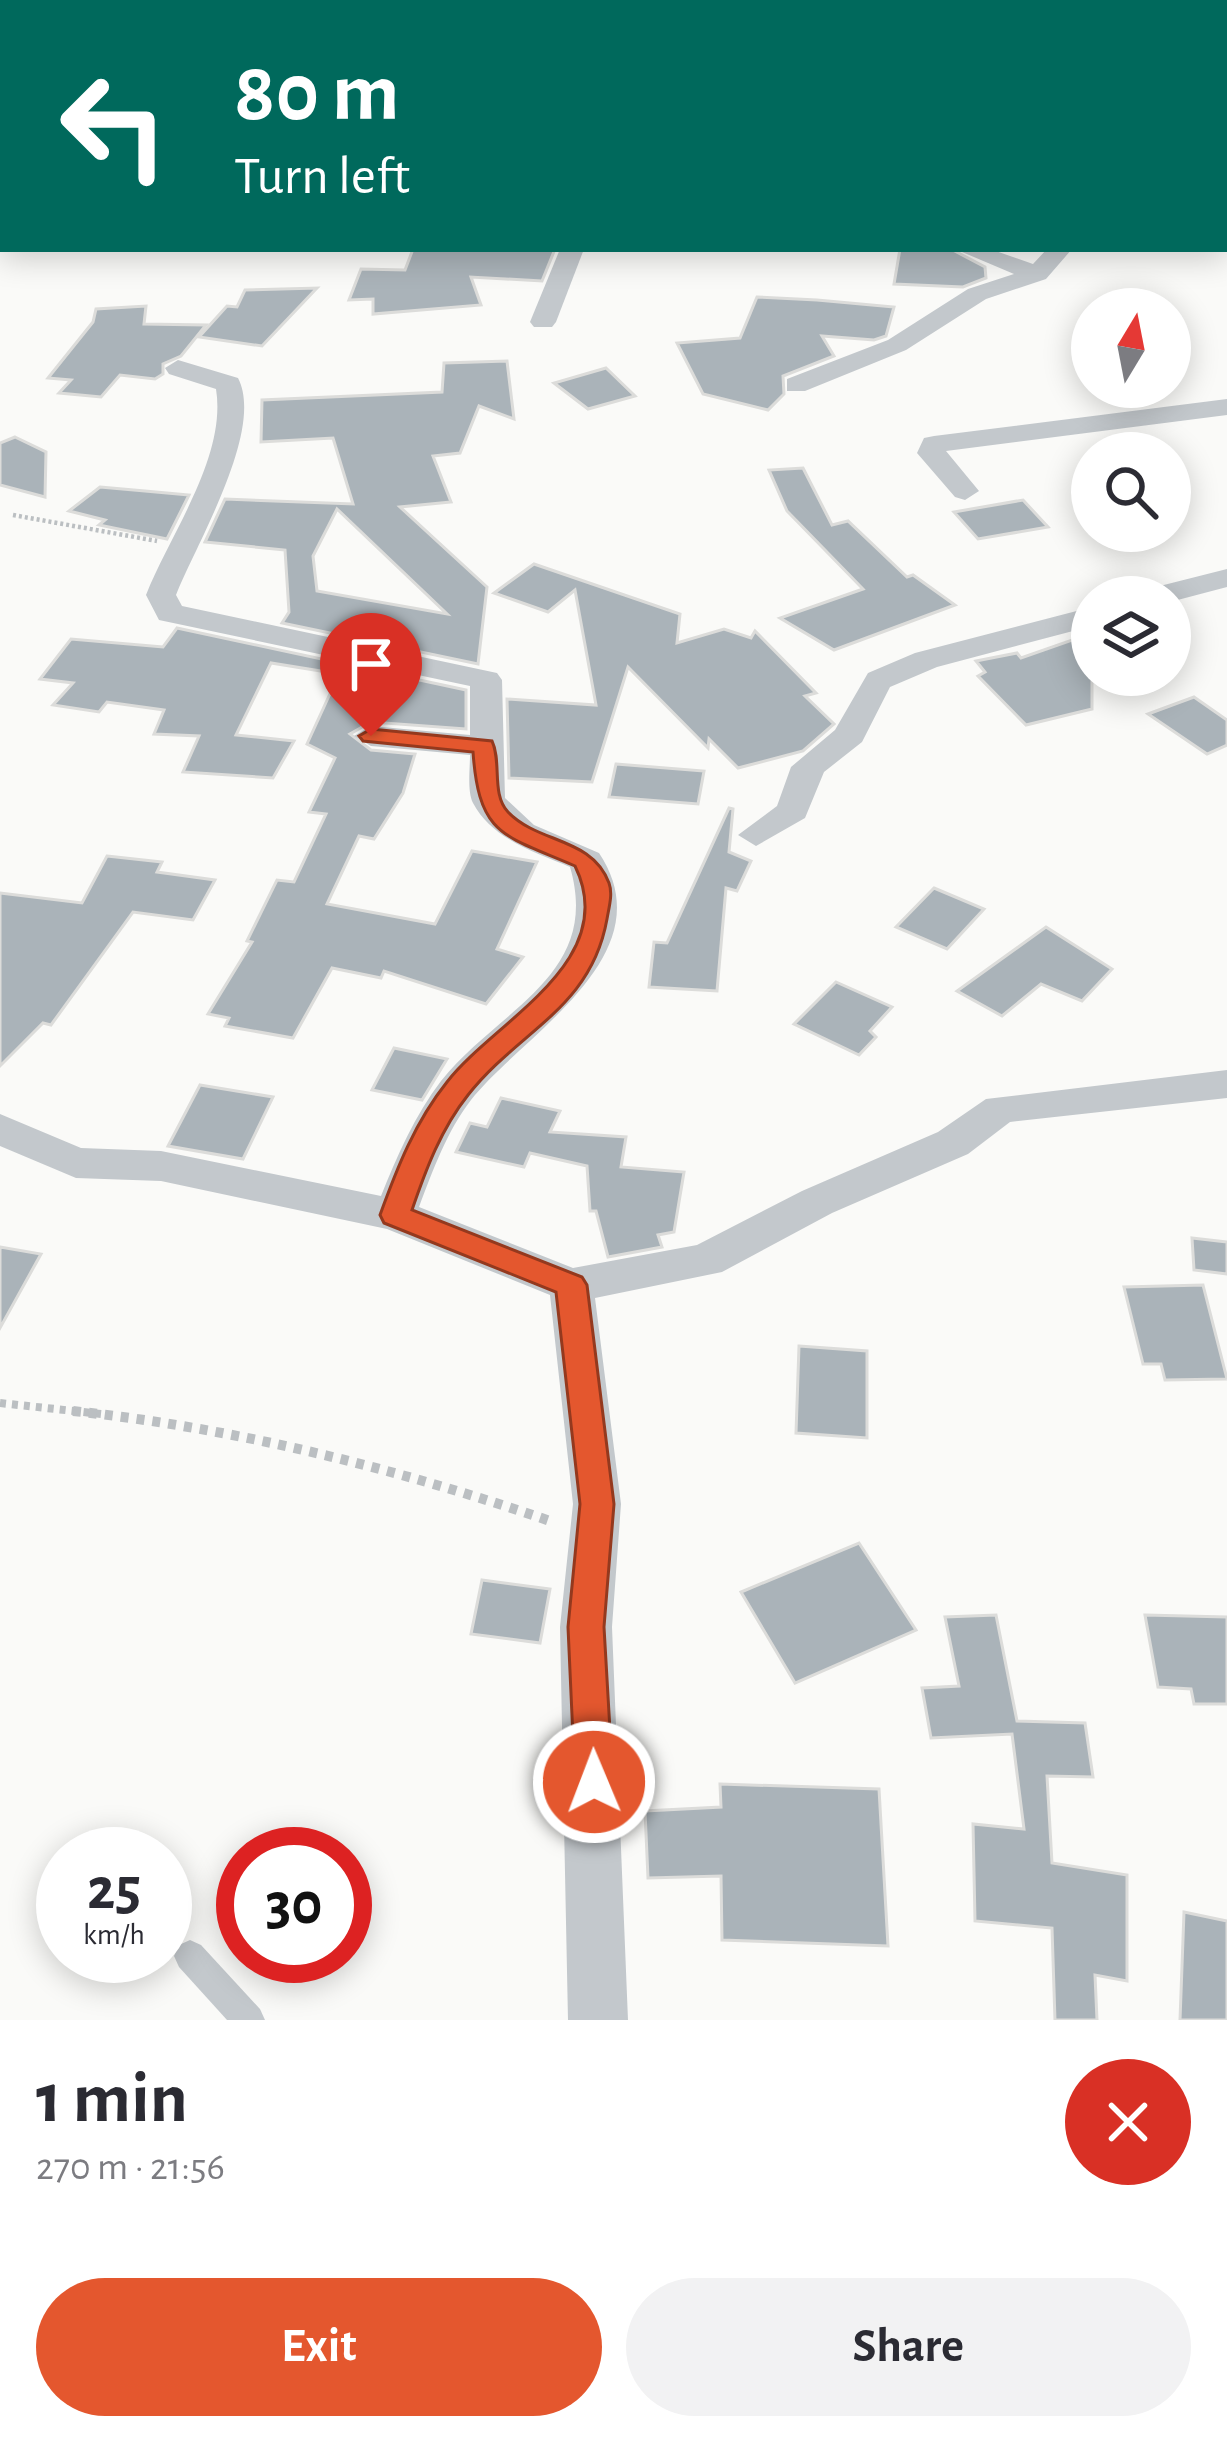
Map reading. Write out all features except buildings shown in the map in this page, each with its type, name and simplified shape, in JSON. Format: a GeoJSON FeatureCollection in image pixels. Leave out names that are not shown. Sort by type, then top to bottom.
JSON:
{"type":"FeatureCollection","features":[{"type":"Feature","properties":{"kind":"street"},"geometry":{"type":"LineString","coordinates":[[543,322],[571,252]]}},
{"type":"Feature","properties":{"kind":"street"},"geometry":{"type":"LineString","coordinates":[[975,252],[1037,274]]}},
{"type":"Feature","properties":{"kind":"street"},"geometry":{"type":"LineString","coordinates":[[796,385],[897,345],[976,294],[1037,274],[1057,252]]}},
{"type":"Feature","properties":{"kind":"street"},"geometry":{"type":"LineString","coordinates":[[178,368],[230,384],[234,395],[221,455],[161,596],[170,613],[486,680],[490,696],[484,746],[488,800],[498,816],[521,833],[586,861],[599,888],[591,934],[573,976],[550,1006],[501,1043],[457,1088],[416,1155],[395,1215]]}},
{"type":"Feature","properties":{"kind":"street"},"geometry":{"type":"LineString","coordinates":[[964,491],[932,453],[934,444],[1227,407]]}},
{"type":"Feature","properties":{"kind":"street"},"geometry":{"type":"LineString","coordinates":[[1191,588],[1227,578]]}},
{"type":"Feature","properties":{"kind":"street"},"geometry":{"type":"LineString","coordinates":[[756,835],[793,811],[808,767],[850,735],[863,702],[879,680],[926,660],[1071,622]]}},
{"type":"Feature","properties":{"kind":"street"},"geometry":{"type":"LineString","coordinates":[[371,736],[484,746]]}},
{"type":"Feature","properties":{"kind":"street"},"geometry":{"type":"LineString","coordinates":[[0,1129],[76,1162],[208,1174],[395,1215],[571,1285],[706,1260],[817,1202],[953,1142],[1000,1109],[1227,1084]]}},
{"type":"Feature","properties":{"kind":"street"},"geometry":{"type":"LineString","coordinates":[[571,1285],[597,1504],[586,1627],[592,1688],[598,2020]]}},
{"type":"Feature","properties":{"kind":"lane"},"geometry":{"type":"LineString","coordinates":[[192,1958],[249,2020]]}},
{"type":"Feature","properties":{"kind":"path"},"geometry":{"type":"LineString","coordinates":[[13,515],[182,547]]}},
{"type":"Feature","properties":{"kind":"path"},"geometry":{"type":"LineString","coordinates":[[0,1403],[160,1420],[457,1489],[594,1536]]}},
{"type":"Feature","properties":{"kind":"route"},"geometry":{"type":"LineString","coordinates":[[371,736],[484,746],[488,800],[498,816],[521,833],[586,861],[599,888],[591,934],[573,976],[550,1006],[501,1043],[457,1088],[416,1155],[395,1215],[571,1285],[597,1504],[586,1627],[594,1782]]}}]}
